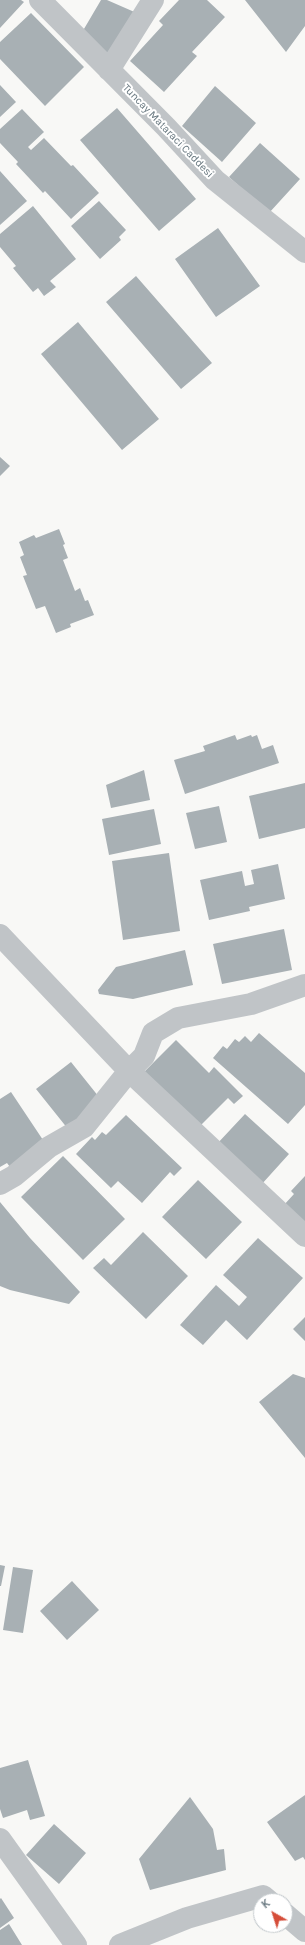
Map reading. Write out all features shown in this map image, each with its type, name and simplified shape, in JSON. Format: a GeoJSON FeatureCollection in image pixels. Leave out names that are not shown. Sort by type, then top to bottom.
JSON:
{"type":"FeatureCollection","features":[{"type":"Feature","properties":{"kind":"street","name":"Tuncay Mataraci Caddesi"},"geometry":{"type":"LineString","coordinates":[[40,0],[166,127],[215,180],[305,252]]}},
{"type":"Feature","properties":{"kind":"street"},"geometry":{"type":"LineString","coordinates":[[109,70],[153,0]]}},
{"type":"Feature","properties":{"kind":"street"},"geometry":{"type":"LineString","coordinates":[[0,935],[129,1071],[305,1236]]}},
{"type":"Feature","properties":{"kind":"street"},"geometry":{"type":"LineString","coordinates":[[0,1184],[14,1176],[48,1147],[84,1127],[129,1071],[144,1056],[153,1033],[178,1018],[251,1004],[305,986]]}},
{"type":"Feature","properties":{"kind":"street"},"geometry":{"type":"LineString","coordinates":[[0,1839],[76,1945]]}},
{"type":"Feature","properties":{"kind":"street"},"geometry":{"type":"LineString","coordinates":[[120,1945],[187,1918],[253,1899]]}},
{"type":"Feature","properties":{"kind":"street"},"geometry":{"type":"LineString","coordinates":[[293,1921],[305,1931]]}},
{"type":"Feature","properties":{"kind":"building"},"geometry":{"type":"Polygon","coordinates":[[[0,0],[21,0],[24,2],[0,28],[0,0]]]}},
{"type":"Feature","properties":{"kind":"building"},"geometry":{"type":"Polygon","coordinates":[[[101,0],[107,0],[139,14],[113,60],[81,34],[101,0]]]}},
{"type":"Feature","properties":{"kind":"building"},"geometry":{"type":"Polygon","coordinates":[[[179,0],[207,0],[225,17],[192,52],[197,56],[164,92],[130,61],[163,25],[159,21],[179,0]]]}},
{"type":"Feature","properties":{"kind":"building"},"geometry":{"type":"Polygon","coordinates":[[[245,0],[305,0],[305,26],[286,52],[245,0]]]}},
{"type":"Feature","properties":{"kind":"building"},"geometry":{"type":"Polygon","coordinates":[[[31,13],[84,67],[45,106],[0,59],[0,42],[31,13]]]}},
{"type":"Feature","properties":{"kind":"building"},"geometry":{"type":"Polygon","coordinates":[[[0,85],[16,102],[0,117],[0,85]]]}},
{"type":"Feature","properties":{"kind":"building"},"geometry":{"type":"Polygon","coordinates":[[[215,86],[256,123],[222,162],[182,126],[215,86]]]}},
{"type":"Feature","properties":{"kind":"building"},"geometry":{"type":"Polygon","coordinates":[[[117,108],[196,199],[159,231],[80,140],[117,108]]]}},
{"type":"Feature","properties":{"kind":"building"},"geometry":{"type":"Polygon","coordinates":[[[22,109],[44,132],[28,147],[31,150],[44,138],[71,166],[73,165],[99,193],[71,219],[45,191],[43,193],[16,164],[18,162],[0,143],[0,129],[22,109]]]}},
{"type":"Feature","properties":{"kind":"building"},"geometry":{"type":"Polygon","coordinates":[[[260,143],[300,179],[269,213],[229,177],[260,143]]]}},
{"type":"Feature","properties":{"kind":"building"},"geometry":{"type":"Polygon","coordinates":[[[0,171],[27,201],[0,225],[0,171]]]}},
{"type":"Feature","properties":{"kind":"building"},"geometry":{"type":"Polygon","coordinates":[[[99,201],[126,230],[119,237],[121,240],[100,259],[71,226],[99,201]]]}},
{"type":"Feature","properties":{"kind":"building"},"geometry":{"type":"Polygon","coordinates":[[[33,206],[76,259],[50,281],[56,287],[44,296],[38,288],[33,292],[13,268],[16,266],[0,247],[0,234],[33,206]]]}},
{"type":"Feature","properties":{"kind":"building"},"geometry":{"type":"Polygon","coordinates":[[[218,228],[260,286],[216,317],[175,259],[218,228]]]}},
{"type":"Feature","properties":{"kind":"building"},"geometry":{"type":"Polygon","coordinates":[[[136,276],[212,363],[181,389],[106,302],[136,276]]]}},
{"type":"Feature","properties":{"kind":"building"},"geometry":{"type":"Polygon","coordinates":[[[78,322],[159,419],[122,450],[41,354],[78,322]]]}},
{"type":"Feature","properties":{"kind":"building"},"geometry":{"type":"Polygon","coordinates":[[[0,457],[10,466],[0,476],[0,457]]]}},
{"type":"Feature","properties":{"kind":"building"},"geometry":{"type":"Polygon","coordinates":[[[59,529],[65,544],[63,545],[68,558],[63,560],[75,591],[80,588],[85,601],[88,600],[94,615],[70,624],[71,627],[56,633],[45,606],[36,609],[23,576],[27,575],[20,557],[24,555],[19,542],[34,535],[36,538],[59,529]]]}},
{"type":"Feature","properties":{"kind":"building"},"geometry":{"type":"Polygon","coordinates":[[[235,735],[237,740],[251,735],[252,737],[257,735],[262,749],[273,745],[279,763],[185,794],[174,760],[205,751],[203,746],[235,735]]]}},
{"type":"Feature","properties":{"kind":"building"},"geometry":{"type":"Polygon","coordinates":[[[144,770],[150,800],[111,808],[106,785],[144,770]]]}},
{"type":"Feature","properties":{"kind":"building"},"geometry":{"type":"Polygon","coordinates":[[[305,783],[305,828],[259,839],[249,796],[305,783]]]}},
{"type":"Feature","properties":{"kind":"building"},"geometry":{"type":"Polygon","coordinates":[[[219,806],[227,842],[195,849],[186,813],[219,806]]]}},
{"type":"Feature","properties":{"kind":"building"},"geometry":{"type":"Polygon","coordinates":[[[154,809],[161,844],[109,855],[102,819],[154,809]]]}},
{"type":"Feature","properties":{"kind":"building"},"geometry":{"type":"Polygon","coordinates":[[[169,853],[180,931],[123,940],[112,861],[169,853]]]}},
{"type":"Feature","properties":{"kind":"building"},"geometry":{"type":"Polygon","coordinates":[[[278,864],[285,899],[249,907],[250,911],[209,920],[200,880],[242,871],[245,886],[254,884],[251,870],[278,864]]]}},
{"type":"Feature","properties":{"kind":"building"},"geometry":{"type":"Polygon","coordinates":[[[284,929],[292,970],[222,984],[213,944],[284,929]]]}},
{"type":"Feature","properties":{"kind":"building"},"geometry":{"type":"Polygon","coordinates":[[[185,950],[193,985],[133,999],[99,994],[98,990],[116,967],[185,950]]]}},
{"type":"Feature","properties":{"kind":"building"},"geometry":{"type":"Polygon","coordinates":[[[259,1033],[305,1073],[305,1105],[288,1124],[213,1058],[223,1046],[227,1049],[235,1039],[239,1042],[245,1036],[251,1042],[259,1033]]]}},
{"type":"Feature","properties":{"kind":"building"},"geometry":{"type":"Polygon","coordinates":[[[176,1040],[209,1073],[214,1067],[243,1096],[234,1104],[228,1098],[199,1127],[143,1073],[176,1040]]]}},
{"type":"Feature","properties":{"kind":"building"},"geometry":{"type":"Polygon","coordinates":[[[71,1062],[103,1102],[68,1129],[36,1089],[71,1062]]]}},
{"type":"Feature","properties":{"kind":"building"},"geometry":{"type":"Polygon","coordinates":[[[11,1092],[45,1143],[10,1167],[7,1163],[0,1167],[0,1099],[11,1092]]]}},
{"type":"Feature","properties":{"kind":"building"},"geometry":{"type":"Polygon","coordinates":[[[245,1114],[289,1154],[261,1185],[216,1145],[245,1114]]]}},
{"type":"Feature","properties":{"kind":"building"},"geometry":{"type":"Polygon","coordinates":[[[126,1115],[182,1168],[174,1176],[170,1172],[142,1203],[118,1181],[111,1188],[76,1154],[92,1137],[95,1140],[102,1132],[106,1135],[126,1115]]]}},
{"type":"Feature","properties":{"kind":"building"},"geometry":{"type":"Polygon","coordinates":[[[63,1156],[125,1219],[83,1260],[21,1197],[63,1156]]]}},
{"type":"Feature","properties":{"kind":"building"},"geometry":{"type":"Polygon","coordinates":[[[305,1176],[305,1226],[283,1206],[294,1194],[291,1191],[305,1176]]]}},
{"type":"Feature","properties":{"kind":"building"},"geometry":{"type":"Polygon","coordinates":[[[198,1180],[242,1222],[206,1259],[162,1217],[198,1180]]]}},
{"type":"Feature","properties":{"kind":"building"},"geometry":{"type":"Polygon","coordinates":[[[0,1202],[30,1238],[80,1292],[69,1304],[10,1290],[0,1286],[0,1202]]]}},
{"type":"Feature","properties":{"kind":"building"},"geometry":{"type":"Polygon","coordinates":[[[143,1232],[188,1276],[146,1319],[93,1268],[104,1258],[111,1265],[143,1232]]]}},
{"type":"Feature","properties":{"kind":"building"},"geometry":{"type":"Polygon","coordinates":[[[258,1238],[303,1278],[247,1340],[226,1320],[203,1345],[180,1325],[216,1285],[239,1306],[247,1297],[223,1275],[258,1238]]]}},
{"type":"Feature","properties":{"kind":"building"},"geometry":{"type":"Polygon","coordinates":[[[305,1317],[305,1341],[293,1329],[305,1317]]]}},
{"type":"Feature","properties":{"kind":"building"},"geometry":{"type":"Polygon","coordinates":[[[293,1374],[305,1378],[305,1458],[259,1402],[293,1374]]]}},
{"type":"Feature","properties":{"kind":"building"},"geometry":{"type":"Polygon","coordinates":[[[0,1565],[5,1566],[1,1586],[0,1586],[0,1565]]]}},
{"type":"Feature","properties":{"kind":"building"},"geometry":{"type":"Polygon","coordinates":[[[13,1567],[33,1570],[23,1633],[3,1630],[13,1567]]]}},
{"type":"Feature","properties":{"kind":"building"},"geometry":{"type":"Polygon","coordinates":[[[72,1581],[99,1610],[67,1640],[40,1611],[72,1581]]]}},
{"type":"Feature","properties":{"kind":"building"},"geometry":{"type":"Polygon","coordinates":[[[28,1760],[45,1816],[30,1820],[27,1810],[3,1818],[0,1809],[0,1768],[28,1760]]]}},
{"type":"Feature","properties":{"kind":"building"},"geometry":{"type":"Polygon","coordinates":[[[305,1795],[305,1860],[303,1857],[295,1861],[267,1822],[305,1795]]]}},
{"type":"Feature","properties":{"kind":"building"},"geometry":{"type":"Polygon","coordinates":[[[190,1797],[213,1829],[217,1850],[224,1849],[226,1870],[150,1890],[139,1859],[190,1797]]]}},
{"type":"Feature","properties":{"kind":"building"},"geometry":{"type":"Polygon","coordinates":[[[54,1824],[86,1853],[59,1884],[26,1855],[54,1824]]]}},
{"type":"Feature","properties":{"kind":"building"},"geometry":{"type":"Polygon","coordinates":[[[1,1898],[14,1918],[0,1928],[0,1899],[1,1898]]]}},
{"type":"Feature","properties":{"kind":"building"},"geometry":{"type":"Polygon","coordinates":[[[9,1924],[22,1945],[0,1945],[0,1930],[9,1924]]]}}]}
